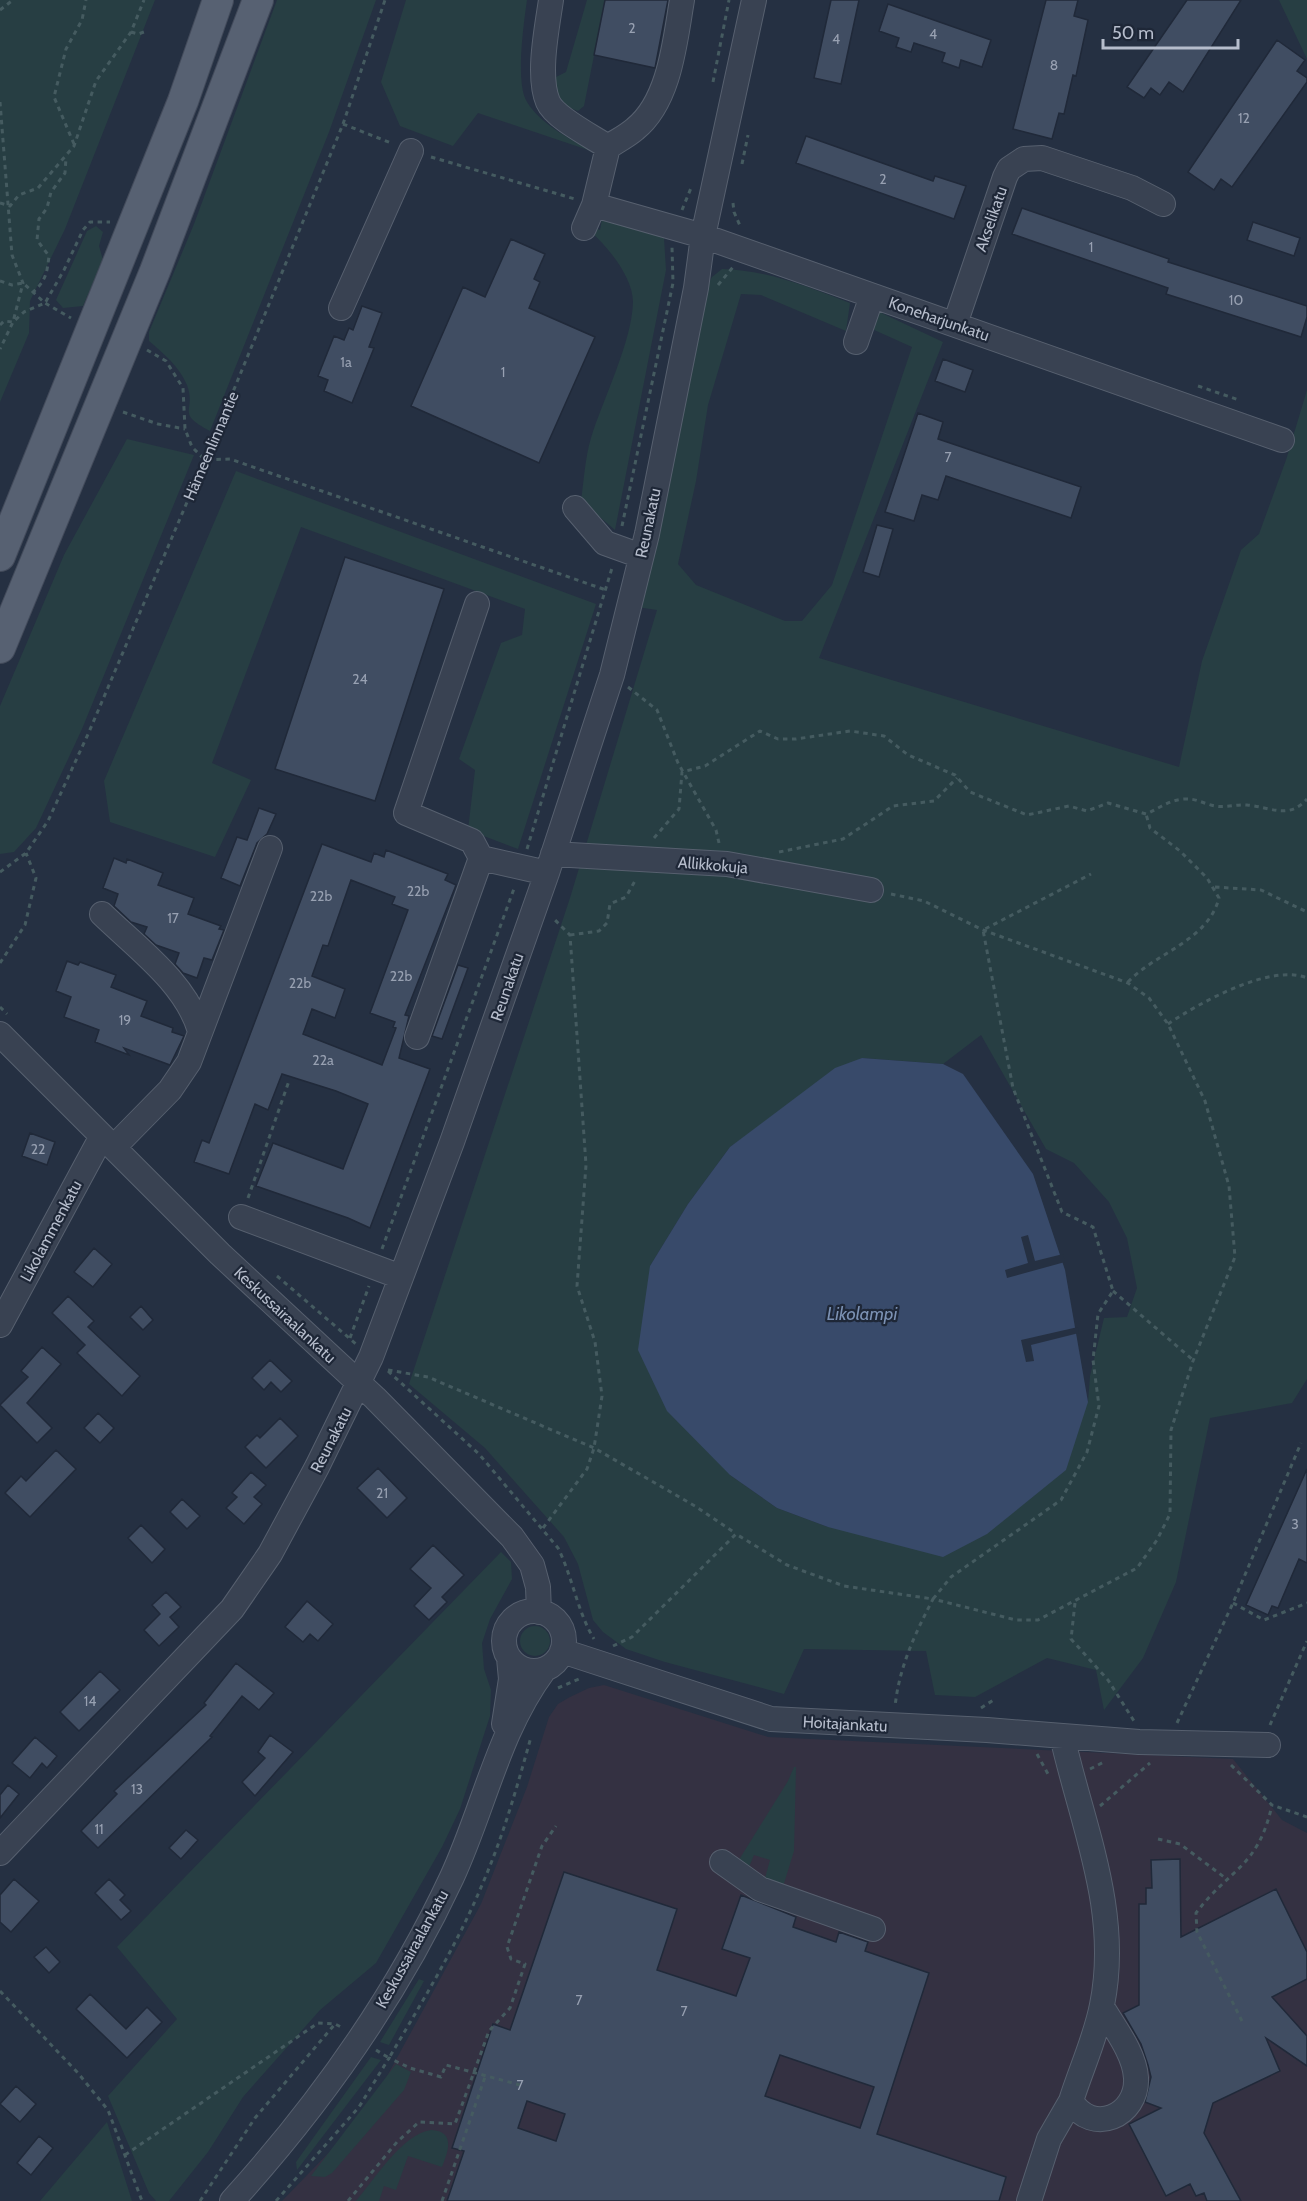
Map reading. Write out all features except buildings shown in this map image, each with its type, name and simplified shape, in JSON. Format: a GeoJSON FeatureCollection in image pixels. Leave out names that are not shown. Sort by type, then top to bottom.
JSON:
{"type":"FeatureCollection","features":[{"type":"Feature","properties":{"kind":"main road"},"geometry":{"type":"LineString","coordinates":[[0,556],[183,101],[218,0]]}},
{"type":"Feature","properties":{"kind":"main road"},"geometry":{"type":"LineString","coordinates":[[0,648],[160,260],[258,0]]}},
{"type":"Feature","properties":{"kind":"street"},"geometry":{"type":"LineString","coordinates":[[551,0],[543,67],[548,103],[560,116],[608,147]]}},
{"type":"Feature","properties":{"kind":"street"},"geometry":{"type":"LineString","coordinates":[[584,228],[594,205],[608,147],[637,129],[660,96],[670,70],[682,0]]}},
{"type":"Feature","properties":{"kind":"street","name":"Reunakatu"},"geometry":{"type":"LineString","coordinates":[[0,1853],[232,1609],[270,1554],[358,1384],[379,1363],[401,1277],[452,1142],[538,899],[612,675],[641,556],[691,311],[703,236],[754,0]]}},
{"type":"Feature","properties":{"kind":"street"},"geometry":{"type":"LineString","coordinates":[[341,308],[411,151]]}},
{"type":"Feature","properties":{"kind":"street","name":"Akselikatu"},"geometry":{"type":"LineString","coordinates":[[956,324],[1005,177],[1015,165],[1024,159],[1042,158],[1132,188],[1163,204]]}},
{"type":"Feature","properties":{"kind":"street","name":"Koneharjunkatu"},"geometry":{"type":"LineString","coordinates":[[594,205],[703,236],[1282,440]]}},
{"type":"Feature","properties":{"kind":"street"},"geometry":{"type":"LineString","coordinates":[[856,342],[872,296]]}},
{"type":"Feature","properties":{"kind":"street"},"geometry":{"type":"LineString","coordinates":[[575,508],[605,543],[617,550],[641,556]]}},
{"type":"Feature","properties":{"kind":"street"},"geometry":{"type":"LineString","coordinates":[[417,1037],[481,858],[472,841],[406,813],[477,604]]}},
{"type":"Feature","properties":{"kind":"street","name":"Likolammenkatu"},"geometry":{"type":"LineString","coordinates":[[0,1325],[108,1142],[170,1090],[189,1062],[270,848]]}},
{"type":"Feature","properties":{"kind":"street","name":"Allikkokuja"},"geometry":{"type":"LineString","coordinates":[[481,858],[521,869],[550,864],[639,860],[727,864],[871,890]]}},
{"type":"Feature","properties":{"kind":"street"},"geometry":{"type":"LineString","coordinates":[[102,914],[171,981],[194,1011],[200,1031]]}},
{"type":"Feature","properties":{"kind":"street","name":"Keskussairaalankatu"},"geometry":{"type":"LineString","coordinates":[[4,1024],[108,1142],[220,1254],[375,1398],[512,1537],[532,1565],[538,1587],[540,1612]]}},
{"type":"Feature","properties":{"kind":"street"},"geometry":{"type":"LineString","coordinates":[[241,1217],[401,1277]]}},
{"type":"Feature","properties":{"kind":"street"},"geometry":{"type":"LineString","coordinates":[[499,1751],[511,1679],[509,1658],[505,1649],[506,1629],[520,1615],[540,1612],[557,1622],[562,1631],[562,1651],[558,1659],[544,1670],[524,1670],[509,1658]]}},
{"type":"Feature","properties":{"kind":"street","name":"Hoitajankatu"},"geometry":{"type":"LineString","coordinates":[[562,1651],[771,1719],[1062,1736],[1137,1733],[1167,1743],[1214,1743],[1268,1736]]}},
{"type":"Feature","properties":{"kind":"street","name":"Keskussairaalankatu"},"geometry":{"type":"LineString","coordinates":[[232,2201],[266,2163],[332,2079],[401,1973],[446,1889],[469,1840],[499,1751],[518,1708],[544,1670]]}},
{"type":"Feature","properties":{"kind":"street"},"geometry":{"type":"LineString","coordinates":[[1029,2201],[1049,2139],[1071,2101],[1102,2007],[1108,1954],[1105,1908],[1082,1805],[1071,1774],[1062,1736]]}},
{"type":"Feature","properties":{"kind":"street"},"geometry":{"type":"LineString","coordinates":[[722,1862],[760,1888],[873,1929]]}},
{"type":"Feature","properties":{"kind":"street"},"geometry":{"type":"LineString","coordinates":[[1071,2101],[1082,2114],[1100,2120],[1119,2114],[1133,2094],[1137,2081],[1135,2070],[1102,2007]]}},
{"type":"Feature","properties":{"kind":"path"},"geometry":{"type":"LineString","coordinates":[[0,10],[14,0]]}},
{"type":"Feature","properties":{"kind":"path"},"geometry":{"type":"LineString","coordinates":[[74,146],[54,97],[66,49],[82,20],[86,0]]}},
{"type":"Feature","properties":{"kind":"path"},"geometry":{"type":"LineString","coordinates":[[10,206],[19,195],[38,188],[74,146],[96,81],[131,32],[144,0]]}},
{"type":"Feature","properties":{"kind":"path","name":"Hämeenlinnantie"},"geometry":{"type":"LineString","coordinates":[[0,872],[26,853],[48,821],[89,732],[205,460],[343,124],[385,0]]}},
{"type":"Feature","properties":{"kind":"path"},"geometry":{"type":"LineString","coordinates":[[713,82],[729,0]]}},
{"type":"Feature","properties":{"kind":"path"},"geometry":{"type":"LineString","coordinates":[[131,32],[141,34],[147,31]]}},
{"type":"Feature","properties":{"kind":"path"},"geometry":{"type":"LineString","coordinates":[[0,102],[10,206],[12,255],[23,283],[32,293],[78,322]]}},
{"type":"Feature","properties":{"kind":"path"},"geometry":{"type":"LineString","coordinates":[[343,124],[411,151],[594,205]]}},
{"type":"Feature","properties":{"kind":"path"},"geometry":{"type":"LineString","coordinates":[[741,168],[750,126]]}},
{"type":"Feature","properties":{"kind":"path"},"geometry":{"type":"LineString","coordinates":[[32,293],[42,284],[49,269],[49,256],[37,240],[39,219],[47,208],[51,192],[65,173],[66,156]]}},
{"type":"Feature","properties":{"kind":"path"},"geometry":{"type":"LineString","coordinates":[[350,1338],[521,869],[606,590],[617,550],[673,283],[672,241],[691,186]]}},
{"type":"Feature","properties":{"kind":"path"},"geometry":{"type":"LineString","coordinates":[[733,201],[734,212],[744,233]]}},
{"type":"Feature","properties":{"kind":"path"},"geometry":{"type":"LineString","coordinates":[[0,203],[10,206]]}},
{"type":"Feature","properties":{"kind":"path"},"geometry":{"type":"LineString","coordinates":[[0,325],[4,321],[13,322],[24,312],[45,303],[83,230],[90,222],[103,220],[116,223]]}},
{"type":"Feature","properties":{"kind":"path"},"geometry":{"type":"LineString","coordinates":[[0,281],[12,285],[23,283]]}},
{"type":"Feature","properties":{"kind":"path"},"geometry":{"type":"LineString","coordinates":[[0,349],[13,322],[23,283]]}},
{"type":"Feature","properties":{"kind":"path"},"geometry":{"type":"LineString","coordinates":[[142,346],[166,361],[183,388],[185,429],[192,447],[205,460],[230,459],[606,590]]}},
{"type":"Feature","properties":{"kind":"path"},"geometry":{"type":"LineString","coordinates":[[120,420],[123,412],[158,424],[185,429]]}},
{"type":"Feature","properties":{"kind":"path"},"geometry":{"type":"LineString","coordinates":[[612,675],[657,710],[682,772],[716,830],[727,864]]}},
{"type":"Feature","properties":{"kind":"path"},"geometry":{"type":"LineString","coordinates":[[682,772],[705,766],[760,732],[778,739],[796,740],[850,731],[884,736],[908,755],[957,778],[970,792],[1027,815],[1069,806],[1087,811],[1108,803],[1146,814],[1165,803],[1185,798],[1216,806],[1249,805],[1272,811],[1286,811],[1300,807],[1307,799]]}},
{"type":"Feature","properties":{"kind":"path"},"geometry":{"type":"LineString","coordinates":[[667,824],[679,809],[682,772]]}},
{"type":"Feature","properties":{"kind":"path"},"geometry":{"type":"LineString","coordinates":[[776,852],[843,839],[893,806],[934,801],[957,778]]}},
{"type":"Feature","properties":{"kind":"path"},"geometry":{"type":"LineString","coordinates":[[1128,983],[1140,970],[1169,953],[1195,933],[1216,910],[1219,898],[1215,887],[1180,851],[1150,828],[1146,814]]}},
{"type":"Feature","properties":{"kind":"path"},"geometry":{"type":"LineString","coordinates":[[0,963],[25,926],[36,878],[26,853]]}},
{"type":"Feature","properties":{"kind":"path"},"geometry":{"type":"LineString","coordinates":[[570,935],[599,931],[606,922],[610,904],[626,897],[636,880],[639,860]]}},
{"type":"Feature","properties":{"kind":"path"},"geometry":{"type":"LineString","coordinates":[[983,930],[1091,874]]}},
{"type":"Feature","properties":{"kind":"path"},"geometry":{"type":"LineString","coordinates":[[1215,887],[1261,890],[1307,912]]}},
{"type":"Feature","properties":{"kind":"path"},"geometry":{"type":"LineString","coordinates":[[275,1275],[379,1363],[428,1377],[594,1448],[695,1506],[787,1565],[844,1586],[933,1599],[1016,1620],[1038,1620],[1075,1603],[1137,1568],[1157,1540],[1170,1514],[1171,1430],[1193,1360],[1234,1257],[1229,1186],[1205,1101],[1168,1024],[1149,998],[1128,983],[983,930],[924,901],[871,890]]}},
{"type":"Feature","properties":{"kind":"path"},"geometry":{"type":"LineString","coordinates":[[538,899],[570,935],[586,1165],[577,1286],[595,1342],[602,1396],[594,1448],[587,1469],[543,1528]]}},
{"type":"Feature","properties":{"kind":"path"},"geometry":{"type":"LineString","coordinates":[[983,930],[1013,1088],[1062,1212],[1093,1227],[1113,1291],[1193,1360]]}},
{"type":"Feature","properties":{"kind":"path"},"geometry":{"type":"LineString","coordinates":[[1168,1024],[1195,1006],[1271,975],[1298,974],[1307,978]]}},
{"type":"Feature","properties":{"kind":"path"},"geometry":{"type":"LineString","coordinates":[[0,1007],[4,1024]]}},
{"type":"Feature","properties":{"kind":"path"},"geometry":{"type":"LineString","coordinates":[[241,1217],[289,1081]]}},
{"type":"Feature","properties":{"kind":"path"},"geometry":{"type":"LineString","coordinates":[[895,1712],[897,1685],[910,1644],[933,1599],[951,1577],[1061,1500],[1088,1452],[1099,1406],[1093,1360],[1098,1314],[1113,1291]]}},
{"type":"Feature","properties":{"kind":"path"},"geometry":{"type":"LineString","coordinates":[[1097,1809],[1142,1772],[1167,1743],[1233,1603],[1301,1443]]}},
{"type":"Feature","properties":{"kind":"path"},"geometry":{"type":"LineString","coordinates":[[606,1649],[632,1637],[736,1534]]}},
{"type":"Feature","properties":{"kind":"path"},"geometry":{"type":"LineString","coordinates":[[1075,1603],[1071,1638],[1081,1653],[1108,1680],[1137,1733]]}},
{"type":"Feature","properties":{"kind":"path"},"geometry":{"type":"LineString","coordinates":[[1233,1603],[1264,1620],[1307,1603]]}},
{"type":"Feature","properties":{"kind":"path"},"geometry":{"type":"LineString","coordinates":[[1268,1736],[1307,1641]]}},
{"type":"Feature","properties":{"kind":"path"},"geometry":{"type":"LineString","coordinates":[[1214,1743],[1239,1775],[1272,1805],[1307,1817]]}},
{"type":"Feature","properties":{"kind":"path"},"geometry":{"type":"LineString","coordinates":[[1242,2021],[1197,1932],[1196,1913],[1245,1865],[1262,1840],[1272,1805]]}},
{"type":"Feature","properties":{"kind":"path"},"geometry":{"type":"LineString","coordinates":[[348,2201],[418,2122],[455,2124],[489,2031],[510,2008],[525,1964],[511,1959],[507,1947],[542,1846],[556,1826]]}},
{"type":"Feature","properties":{"kind":"path"},"geometry":{"type":"LineString","coordinates":[[1158,1839],[1180,1844],[1228,1880]]}},
{"type":"Feature","properties":{"kind":"path"},"geometry":{"type":"LineString","coordinates":[[0,1991],[78,2073],[108,2110],[142,2201]]}},
{"type":"Feature","properties":{"kind":"path"},"geometry":{"type":"LineString","coordinates":[[200,2201],[255,2118],[335,2024]]}},
{"type":"Feature","properties":{"kind":"path"},"geometry":{"type":"LineString","coordinates":[[276,2201],[359,2107],[389,2058],[410,2068],[441,2077],[446,2065],[520,2085]]}},
{"type":"Feature","properties":{"kind":"path"},"geometry":{"type":"LineString","coordinates":[[442,2201],[485,2077]]}},
{"type":"Feature","properties":{"kind":"shaded area"},"geometry":{"type":"Polygon","coordinates":[[[604,1685],[768,1737],[1233,1759],[1282,1820],[1307,1833],[1307,2201],[282,2201],[339,2142],[386,2078],[481,1904],[527,1787],[549,1717],[558,1704],[570,1697],[589,1688],[604,1685]]]}},
{"type":"Feature","properties":{"kind":"green space"},"geometry":{"type":"Polygon","coordinates":[[[0,0],[155,0],[65,229],[30,301],[29,333],[0,402],[0,0]]]}},
{"type":"Feature","properties":{"kind":"green space"},"geometry":{"type":"Polygon","coordinates":[[[277,0],[376,0],[329,132],[210,431],[193,420],[189,411],[189,394],[184,378],[171,361],[149,341],[149,332],[194,224],[277,0]]]}},
{"type":"Feature","properties":{"kind":"green space"},"geometry":{"type":"Polygon","coordinates":[[[406,0],[527,0],[521,67],[523,93],[527,102],[533,111],[549,125],[597,153],[478,113],[453,146],[400,126],[381,82],[406,0]]]}},
{"type":"Feature","properties":{"kind":"green space"},"geometry":{"type":"Polygon","coordinates":[[[587,0],[605,0],[584,106],[578,111],[562,105],[554,90],[554,78],[566,72],[587,0]]]}},
{"type":"Feature","properties":{"kind":"green space"},"geometry":{"type":"Polygon","coordinates":[[[1279,0],[1307,0],[1307,59],[1279,0]]]}},
{"type":"Feature","properties":{"kind":"green space"},"geometry":{"type":"Polygon","coordinates":[[[602,219],[664,238],[666,270],[615,530],[581,501],[589,446],[628,335],[633,302],[625,274],[606,247],[592,233],[595,228],[600,230],[602,219]]]}},
{"type":"Feature","properties":{"kind":"green space"},"geometry":{"type":"Polygon","coordinates":[[[96,226],[103,232],[99,246],[103,260],[83,306],[63,308],[56,300],[87,231],[96,226]]]}},
{"type":"Feature","properties":{"kind":"green space"},"geometry":{"type":"Polygon","coordinates":[[[722,269],[755,272],[787,280],[850,303],[846,331],[761,295],[741,294],[708,405],[696,481],[678,564],[696,585],[785,621],[802,621],[832,585],[912,347],[872,329],[873,309],[943,342],[819,658],[1179,767],[1202,661],[1241,550],[1259,534],[1286,460],[1307,390],[1307,1379],[1292,1403],[1210,1418],[1176,1582],[1143,1658],[1104,1710],[1096,1670],[1047,1658],[975,1697],[935,1695],[926,1651],[804,1649],[784,1694],[665,1662],[626,1649],[603,1632],[593,1620],[578,1564],[564,1537],[485,1448],[409,1384],[570,898],[657,610],[637,607],[704,292],[712,277],[722,269]],[[981,1035],[943,1064],[862,1058],[730,1147],[688,1204],[650,1266],[730,1475],[777,1508],[828,1527],[1088,1402],[1090,1376],[1104,1318],[1127,1317],[1137,1288],[1127,1238],[1109,1202],[1074,1163],[1046,1149],[981,1035]]]}},
{"type":"Feature","properties":{"kind":"green space"},"geometry":{"type":"Polygon","coordinates":[[[127,439],[194,455],[82,729],[36,828],[14,852],[0,854],[0,706],[64,555],[127,439]]]}},
{"type":"Feature","properties":{"kind":"green space"},"geometry":{"type":"Polygon","coordinates":[[[236,471],[596,604],[518,849],[468,830],[475,770],[459,759],[501,643],[522,635],[525,609],[301,527],[212,763],[251,780],[215,857],[110,822],[104,781],[236,471]]]}},
{"type":"Feature","properties":{"kind":"green space"},"geometry":{"type":"Polygon","coordinates":[[[501,1552],[511,1562],[512,1579],[490,1619],[482,1643],[484,1669],[491,1690],[490,1716],[460,1809],[442,1847],[376,1963],[320,2010],[243,2097],[208,2152],[169,2201],[156,2201],[149,2193],[108,2096],[177,2019],[117,1947],[501,1552]]]}},
{"type":"Feature","properties":{"kind":"green space"},"geometry":{"type":"Polygon","coordinates":[[[535,1626],[541,1627],[549,1635],[549,1647],[541,1655],[535,1656],[529,1655],[521,1647],[520,1641],[521,1635],[529,1627],[535,1626]]]}},
{"type":"Feature","properties":{"kind":"green space"},"geometry":{"type":"Polygon","coordinates":[[[796,1767],[794,1851],[782,1890],[771,1886],[765,1878],[770,1860],[754,1855],[749,1867],[737,1863],[788,1781],[796,1767]]]}},
{"type":"Feature","properties":{"kind":"green space"},"geometry":{"type":"Polygon","coordinates":[[[419,1979],[424,1981],[389,2045],[380,2042],[419,1979]]]}},
{"type":"Feature","properties":{"kind":"green space"},"geometry":{"type":"Polygon","coordinates":[[[371,2057],[381,2060],[297,2170],[296,2162],[371,2057]]]}},
{"type":"Feature","properties":{"kind":"green space"},"geometry":{"type":"Polygon","coordinates":[[[396,2064],[411,2072],[404,2090],[332,2173],[325,2177],[311,2176],[396,2064]]]}},
{"type":"Feature","properties":{"kind":"green space"},"geometry":{"type":"Polygon","coordinates":[[[107,2122],[132,2201],[40,2201],[107,2122]]]}},
{"type":"Feature","properties":{"kind":"green space"},"geometry":{"type":"Polygon","coordinates":[[[431,2130],[439,2131],[447,2138],[448,2149],[442,2167],[408,2156],[396,2190],[384,2186],[379,2201],[356,2201],[400,2148],[420,2133],[431,2130]]]}},
{"type":"Feature","properties":{"kind":"water","name":"Likolampi"},"geometry":{"type":"Polygon","coordinates":[[[862,1058],[943,1064],[963,1074],[1033,1174],[1065,1270],[1088,1402],[1066,1470],[987,1534],[943,1557],[828,1527],[777,1508],[730,1475],[667,1411],[638,1350],[650,1266],[688,1204],[730,1147],[835,1068],[862,1058]]]}},
{"type":"Feature","properties":{"kind":"pier"},"geometry":{"type":"Polygon","coordinates":[[[1028,1235],[1035,1261],[1063,1254],[1065,1262],[1007,1278],[1005,1270],[1028,1263],[1021,1237],[1028,1235]]]}},
{"type":"Feature","properties":{"kind":"pier"},"geometry":{"type":"Polygon","coordinates":[[[1078,1327],[1079,1333],[1031,1345],[1034,1361],[1026,1362],[1021,1340],[1078,1327]]]}}]}
